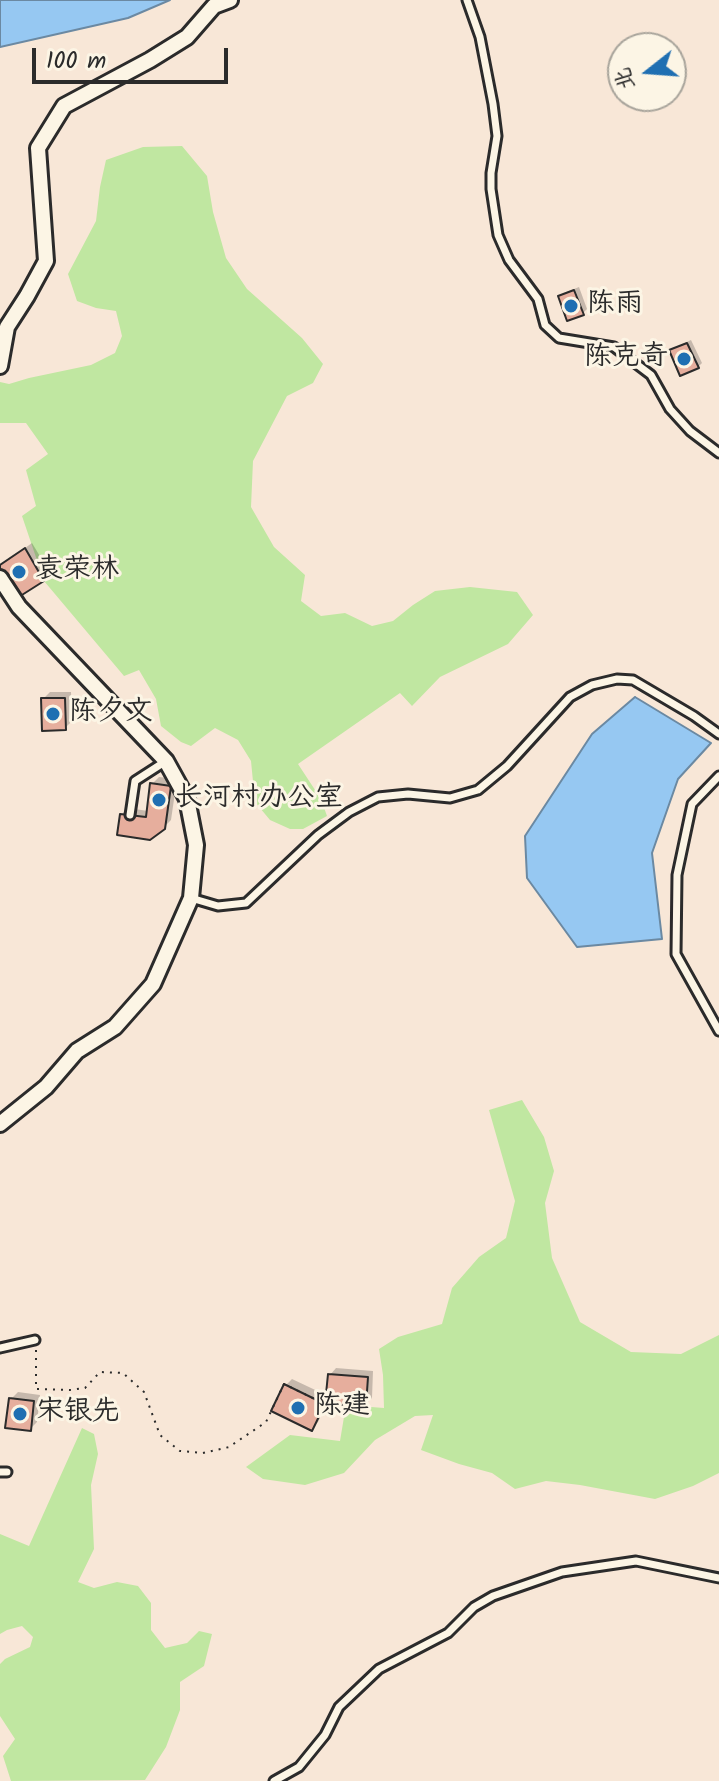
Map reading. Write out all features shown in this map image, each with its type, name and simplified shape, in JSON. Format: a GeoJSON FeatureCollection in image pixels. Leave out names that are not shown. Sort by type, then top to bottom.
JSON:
{"type":"FeatureCollection","features":[{"type":"Feature","properties":{"kind":"street"},"geometry":{"type":"LineString","coordinates":[[0,366],[7,327],[46,261],[38,148],[64,106],[187,37],[214,6],[230,0]]}},
{"type":"Feature","properties":{"kind":"street"},"geometry":{"type":"LineString","coordinates":[[0,578],[19,607],[166,761],[187,799],[196,845],[191,898],[153,984],[115,1027],[77,1051],[46,1087],[0,1124]]}},
{"type":"Feature","properties":{"kind":"lane"},"geometry":{"type":"LineString","coordinates":[[467,0],[480,37],[493,104],[497,136],[491,189],[498,235],[509,260],[538,299],[545,325],[559,338],[614,347],[651,375],[670,409],[690,431],[719,453]]}},
{"type":"Feature","properties":{"kind":"lane"},"geometry":{"type":"LineString","coordinates":[[191,898],[218,906],[246,903],[318,835],[349,812],[378,797],[408,794],[450,798],[478,790],[507,766],[570,697],[592,685],[617,679],[633,680],[719,734]]}},
{"type":"Feature","properties":{"kind":"lane"},"geometry":{"type":"LineString","coordinates":[[130,815],[135,781],[166,761]]}},
{"type":"Feature","properties":{"kind":"lane"},"geometry":{"type":"LineString","coordinates":[[719,776],[692,804],[677,875],[676,940],[676,954],[719,1031]]}},
{"type":"Feature","properties":{"kind":"lane"},"geometry":{"type":"LineString","coordinates":[[0,1348],[35,1340]]}},
{"type":"Feature","properties":{"kind":"lane"},"geometry":{"type":"LineString","coordinates":[[274,1781],[299,1767],[325,1735],[339,1707],[379,1669],[448,1633],[474,1607],[493,1596],[562,1572],[636,1561],[719,1578]]}},
{"type":"Feature","properties":{"kind":"path"},"geometry":{"type":"LineString","coordinates":[[35,1340],[36,1389],[85,1388],[100,1372],[123,1373],[144,1392],[160,1435],[180,1451],[203,1453],[229,1447],[266,1422],[284,1384],[325,1404]]}},
{"type":"Feature","properties":{"kind":"green space"},"geometry":{"type":"Polygon","coordinates":[[[182,146],[207,176],[226,258],[247,289],[302,338],[323,364],[313,383],[287,396],[253,461],[251,507],[274,547],[305,575],[301,601],[321,616],[345,613],[372,626],[393,621],[435,591],[470,587],[517,592],[533,615],[508,644],[440,677],[412,706],[400,693],[298,764],[321,799],[327,816],[303,829],[290,829],[270,820],[255,802],[251,761],[238,740],[215,728],[191,746],[161,726],[156,699],[139,670],[124,676],[44,581],[22,516],[36,506],[26,470],[48,454],[26,423],[0,423],[0,382],[9,384],[91,365],[115,353],[122,336],[116,311],[77,301],[68,274],[96,221],[106,160],[143,147],[182,146]]]}},
{"type":"Feature","properties":{"kind":"green space"},"geometry":{"type":"Polygon","coordinates":[[[522,1100],[544,1137],[554,1171],[545,1203],[552,1258],[580,1322],[631,1352],[681,1354],[719,1335],[719,1473],[655,1499],[546,1481],[515,1489],[492,1473],[421,1450],[433,1415],[415,1416],[375,1440],[344,1473],[305,1485],[263,1479],[246,1467],[290,1435],[340,1441],[346,1405],[384,1408],[379,1349],[398,1337],[442,1324],[452,1288],[479,1257],[506,1238],[515,1201],[489,1110],[522,1100]]]}},
{"type":"Feature","properties":{"kind":"green space"},"geometry":{"type":"Polygon","coordinates":[[[82,1428],[94,1434],[98,1454],[91,1485],[94,1549],[78,1582],[94,1588],[117,1582],[138,1586],[151,1603],[151,1630],[165,1648],[187,1643],[199,1631],[212,1634],[204,1666],[180,1682],[180,1710],[166,1747],[145,1780],[11,1781],[3,1756],[15,1739],[0,1716],[0,1664],[30,1647],[33,1637],[22,1626],[0,1634],[0,1534],[29,1546],[82,1428]]]}},
{"type":"Feature","properties":{"kind":"water"},"geometry":{"type":"Polygon","coordinates":[[[0,0],[170,0],[128,18],[0,47],[0,0]]]}},
{"type":"Feature","properties":{"kind":"water"},"geometry":{"type":"Polygon","coordinates":[[[635,697],[711,743],[678,779],[652,853],[662,939],[577,947],[527,878],[525,836],[592,734],[635,697]]]}},
{"type":"Feature","properties":{"kind":"building","name":"陈雨"},"geometry":{"type":"Polygon","coordinates":[[[574,290],[584,315],[567,321],[558,296],[574,290]]]}},
{"type":"Feature","properties":{"kind":"building","name":"陈克奇"},"geometry":{"type":"Polygon","coordinates":[[[687,343],[699,368],[680,376],[669,350],[687,343]]]}},
{"type":"Feature","properties":{"kind":"building","name":"袁荣林"},"geometry":{"type":"Polygon","coordinates":[[[25,548],[44,581],[14,600],[0,578],[0,565],[25,548]]]}},
{"type":"Feature","properties":{"kind":"building","name":"陈夕文"},"geometry":{"type":"Polygon","coordinates":[[[41,698],[65,698],[66,730],[42,731],[41,698]]]}},
{"type":"Feature","properties":{"kind":"building","name":"长河村办公室"},"geometry":{"type":"Polygon","coordinates":[[[150,783],[171,786],[165,829],[150,840],[117,835],[120,814],[146,817],[150,783]]]}},
{"type":"Feature","properties":{"kind":"building"},"geometry":{"type":"Polygon","coordinates":[[[328,1374],[368,1377],[366,1406],[325,1404],[328,1374]]]}},
{"type":"Feature","properties":{"kind":"building","name":"陈建"},"geometry":{"type":"Polygon","coordinates":[[[284,1384],[325,1404],[312,1431],[271,1411],[284,1384]]]}},
{"type":"Feature","properties":{"kind":"building","name":"宋银先"},"geometry":{"type":"Polygon","coordinates":[[[9,1398],[34,1401],[31,1431],[5,1428],[9,1398]]]}},
{"type":"Feature","properties":{"kind":"place","name":"陈雨"},"geometry":{"type":"Point","coordinates":[571,306]}},
{"type":"Feature","properties":{"kind":"place","name":"陈克奇"},"geometry":{"type":"Point","coordinates":[684,359]}},
{"type":"Feature","properties":{"kind":"place","name":"袁荣林"},"geometry":{"type":"Point","coordinates":[19,572]}},
{"type":"Feature","properties":{"kind":"place","name":"陈夕文"},"geometry":{"type":"Point","coordinates":[53,714]}},
{"type":"Feature","properties":{"kind":"place","name":"长河村办公室"},"geometry":{"type":"Point","coordinates":[159,800]}},
{"type":"Feature","properties":{"kind":"place","name":"陈建"},"geometry":{"type":"Point","coordinates":[298,1408]}},
{"type":"Feature","properties":{"kind":"place","name":"宋银先"},"geometry":{"type":"Point","coordinates":[20,1414]}}]}
